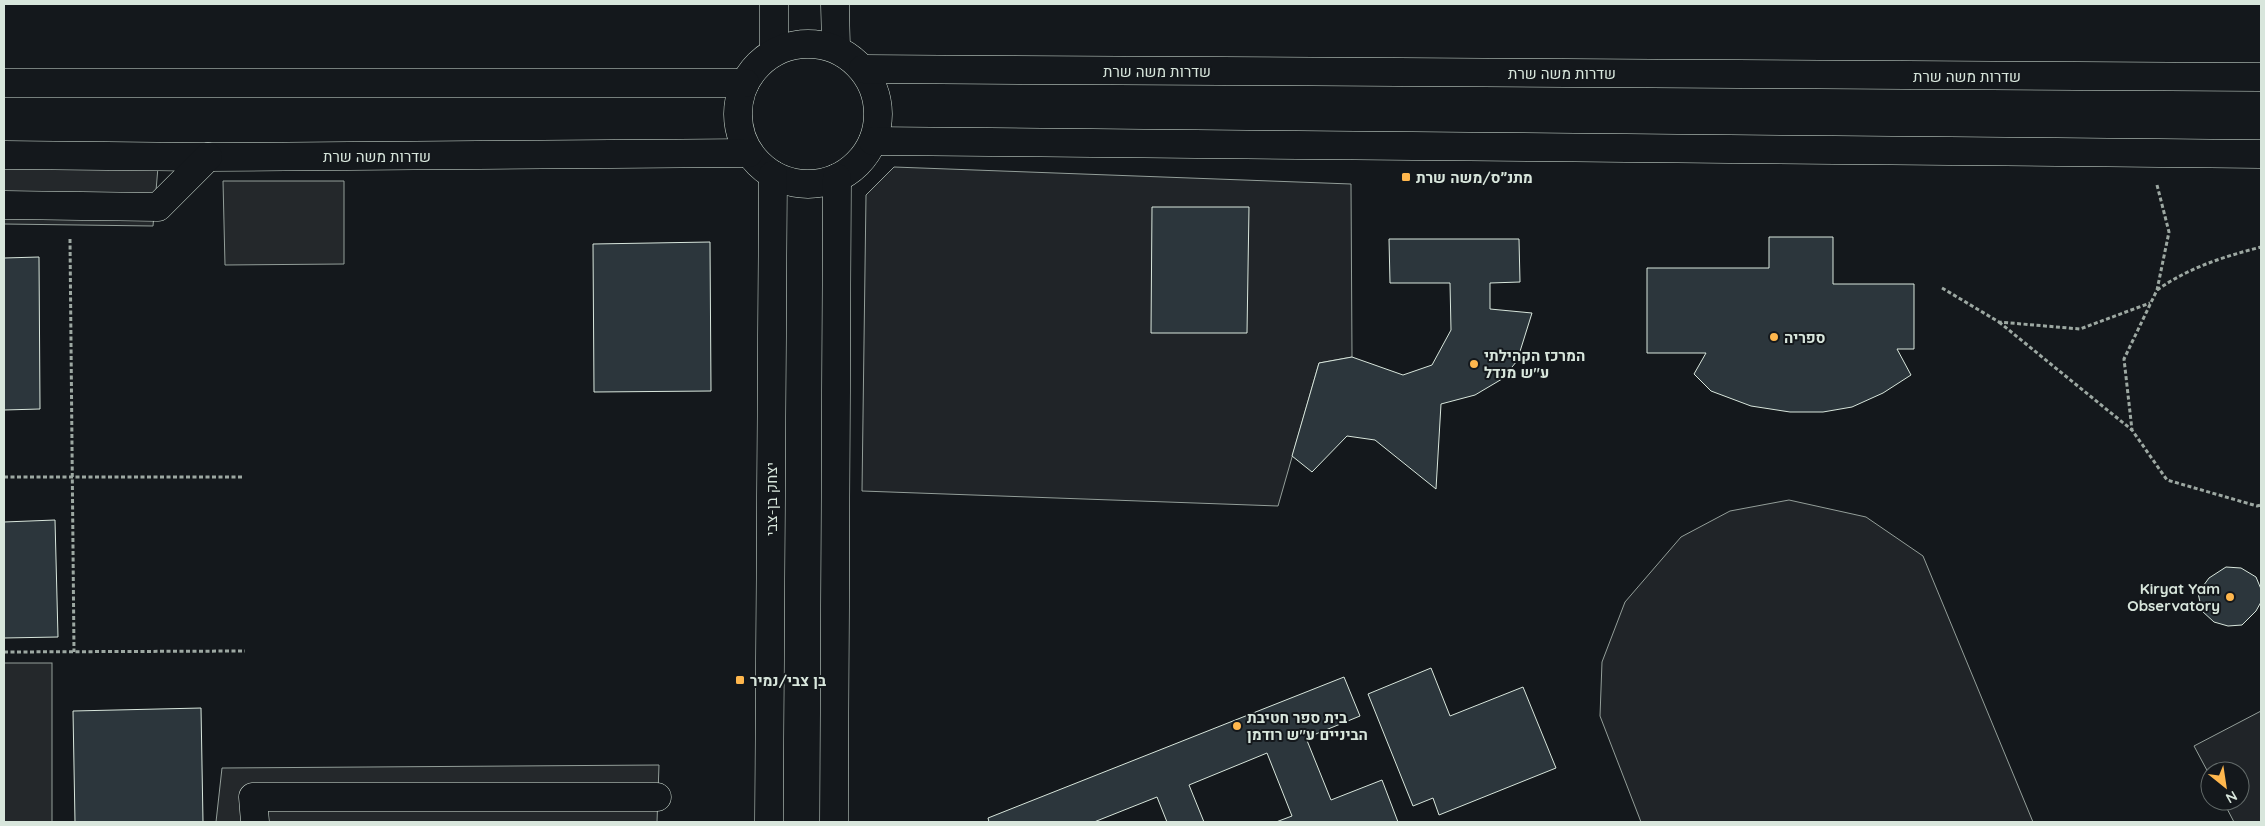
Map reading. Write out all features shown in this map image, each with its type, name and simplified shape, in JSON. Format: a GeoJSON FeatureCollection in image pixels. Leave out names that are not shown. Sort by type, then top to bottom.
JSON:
{"type":"FeatureCollection","features":[{"type":"Feature","properties":{"kind":"street"},"geometry":{"type":"LineString","coordinates":[[774,4],[774,52]]}},
{"type":"Feature","properties":{"kind":"street"},"geometry":{"type":"LineString","coordinates":[[836,4],[836,48]]}},
{"type":"Feature","properties":{"kind":"street"},"geometry":{"type":"LineString","coordinates":[[815,43],[836,48],[850,56],[864,68],[873,85],[878,103],[878,123],[874,141],[852,169],[837,178],[822,183],[804,184],[773,175],[760,166],[749,153],[741,137],[738,119],[739,100],[744,83],[757,65],[774,52],[794,44],[815,43]]}},
{"type":"Feature","properties":{"kind":"street","name":"שדרות משה שרת"},"geometry":{"type":"LineString","coordinates":[[864,68],[2261,77]]}},
{"type":"Feature","properties":{"kind":"street"},"geometry":{"type":"LineString","coordinates":[[4,83],[744,83]]}},
{"type":"Feature","properties":{"kind":"street"},"geometry":{"type":"LineString","coordinates":[[874,141],[2261,154]]}},
{"type":"Feature","properties":{"kind":"street","name":"שדרות משה שרת"},"geometry":{"type":"LineString","coordinates":[[4,155],[208,157],[749,153]]}},
{"type":"Feature","properties":{"kind":"street"},"geometry":{"type":"LineString","coordinates":[[4,205],[158,207],[208,157]]}},
{"type":"Feature","properties":{"kind":"street","name":"יצחק בן-צבי"},"geometry":{"type":"LineString","coordinates":[[769,822],[773,175]]}},
{"type":"Feature","properties":{"kind":"street"},"geometry":{"type":"LineString","coordinates":[[834,822],[837,178]]}},
{"type":"Feature","properties":{"kind":"street"},"geometry":{"type":"LineString","coordinates":[[255,822],[253,798],[657,797]]}},
{"type":"Feature","properties":{"kind":"path"},"geometry":{"type":"LineString","coordinates":[[2132,430],[2124,358],[2157,290],[2169,232],[2149,153]]}},
{"type":"Feature","properties":{"kind":"path"},"geometry":{"type":"LineString","coordinates":[[70,206],[74,652]]}},
{"type":"Feature","properties":{"kind":"path"},"geometry":{"type":"LineString","coordinates":[[2157,290],[2180,274],[2230,255],[2261,247]]}},
{"type":"Feature","properties":{"kind":"path"},"geometry":{"type":"LineString","coordinates":[[1942,288],[1999,322],[2132,430],[2166,480],[2257,506],[2261,504]]}},
{"type":"Feature","properties":{"kind":"path"},"geometry":{"type":"LineString","coordinates":[[1999,322],[2080,329],[2151,303]]}},
{"type":"Feature","properties":{"kind":"path"},"geometry":{"type":"LineString","coordinates":[[4,477],[243,477]]}},
{"type":"Feature","properties":{"kind":"path"},"geometry":{"type":"LineString","coordinates":[[4,652],[245,651]]}},
{"type":"Feature","properties":{"kind":"shaded area"},"geometry":{"type":"Polygon","coordinates":[[[4,165],[158,167],[153,226],[4,224],[4,165]]]}},
{"type":"Feature","properties":{"kind":"shaded area"},"geometry":{"type":"Polygon","coordinates":[[[894,167],[1351,184],[1352,357],[1319,363],[1278,506],[862,491],[866,195],[894,167]]]}},
{"type":"Feature","properties":{"kind":"shaded area"},"geometry":{"type":"Polygon","coordinates":[[[223,181],[344,181],[344,264],[225,265],[223,181]]]}},
{"type":"Feature","properties":{"kind":"shaded area"},"geometry":{"type":"Polygon","coordinates":[[[1789,500],[1866,517],[1923,556],[2033,822],[1641,822],[1600,716],[1602,662],[1625,602],[1681,537],[1730,511],[1789,500]]]}},
{"type":"Feature","properties":{"kind":"shaded area"},"geometry":{"type":"Polygon","coordinates":[[[4,663],[52,663],[52,822],[4,822],[4,663]]]}},
{"type":"Feature","properties":{"kind":"shaded area"},"geometry":{"type":"Polygon","coordinates":[[[2261,711],[2261,822],[2234,822],[2228,811],[2250,811],[2250,761],[2202,761],[2194,746],[2261,711]]]}},
{"type":"Feature","properties":{"kind":"shaded area"},"geometry":{"type":"Polygon","coordinates":[[[659,765],[657,822],[216,822],[222,768],[659,765]]]}},
{"type":"Feature","properties":{"kind":"building"},"geometry":{"type":"Polygon","coordinates":[[[1152,207],[1249,207],[1247,333],[1151,333],[1152,207]]]}},
{"type":"Feature","properties":{"kind":"building"},"geometry":{"type":"Polygon","coordinates":[[[1769,237],[1833,237],[1833,284],[1914,284],[1914,349],[1897,349],[1911,375],[1883,393],[1852,407],[1823,412],[1790,412],[1751,406],[1711,391],[1694,374],[1706,353],[1647,353],[1647,268],[1769,268],[1769,237]]]}},
{"type":"Feature","properties":{"kind":"building","name":"המרכז הקהילתי ע\"ש מנדל"},"geometry":{"type":"Polygon","coordinates":[[[1389,239],[1519,239],[1520,282],[1490,283],[1490,309],[1532,313],[1517,361],[1502,379],[1475,395],[1441,404],[1436,489],[1375,440],[1347,436],[1312,472],[1292,456],[1319,363],[1352,357],[1403,375],[1432,365],[1451,330],[1450,283],[1390,283],[1389,239]]]}},
{"type":"Feature","properties":{"kind":"building"},"geometry":{"type":"Polygon","coordinates":[[[710,242],[711,391],[594,392],[593,244],[710,242]]]}},
{"type":"Feature","properties":{"kind":"building"},"geometry":{"type":"Polygon","coordinates":[[[39,257],[40,409],[4,410],[4,258],[39,257]]]}},
{"type":"Feature","properties":{"kind":"building"},"geometry":{"type":"Polygon","coordinates":[[[55,520],[58,637],[4,638],[4,522],[55,520]]]}},
{"type":"Feature","properties":{"kind":"building","name":"Kiryat Yam Observatory"},"geometry":{"type":"Polygon","coordinates":[[[2226,567],[2241,568],[2256,577],[2261,589],[2261,602],[2256,611],[2242,625],[2228,626],[2214,622],[2202,611],[2198,593],[2209,578],[2226,567]]]}},
{"type":"Feature","properties":{"kind":"building"},"geometry":{"type":"Polygon","coordinates":[[[1431,668],[1450,716],[1523,687],[1556,768],[1439,815],[1433,798],[1413,806],[1368,694],[1431,668]]]}},
{"type":"Feature","properties":{"kind":"building"},"geometry":{"type":"Polygon","coordinates":[[[1344,677],[1360,716],[1306,738],[1331,800],[1382,780],[1398,822],[1276,822],[1292,816],[1267,753],[1189,785],[1204,822],[1167,822],[1157,797],[1094,822],[989,822],[988,818],[1344,677]]]}},
{"type":"Feature","properties":{"kind":"building"},"geometry":{"type":"Polygon","coordinates":[[[201,708],[203,822],[75,822],[73,711],[201,708]]]}},
{"type":"Feature","properties":{"kind":"place","name":"מתנ״ס/משה שרת"},"geometry":{"type":"Point","coordinates":[1406,177]}},
{"type":"Feature","properties":{"kind":"place","name":"ספריה"},"geometry":{"type":"Point","coordinates":[1774,337]}},
{"type":"Feature","properties":{"kind":"place","name":"המרכז הקהילתי ע\"ש מנדל"},"geometry":{"type":"Point","coordinates":[1474,364]}},
{"type":"Feature","properties":{"kind":"place","name":"Kiryat Yam Observatory"},"geometry":{"type":"Point","coordinates":[2230,597]}},
{"type":"Feature","properties":{"kind":"place","name":"בן צבי/נמיר"},"geometry":{"type":"Point","coordinates":[740,680]}},
{"type":"Feature","properties":{"kind":"place","name":"בית ספר חטיבת הביניים ע\"ש רודמן"},"geometry":{"type":"Point","coordinates":[1237,726]}}]}
